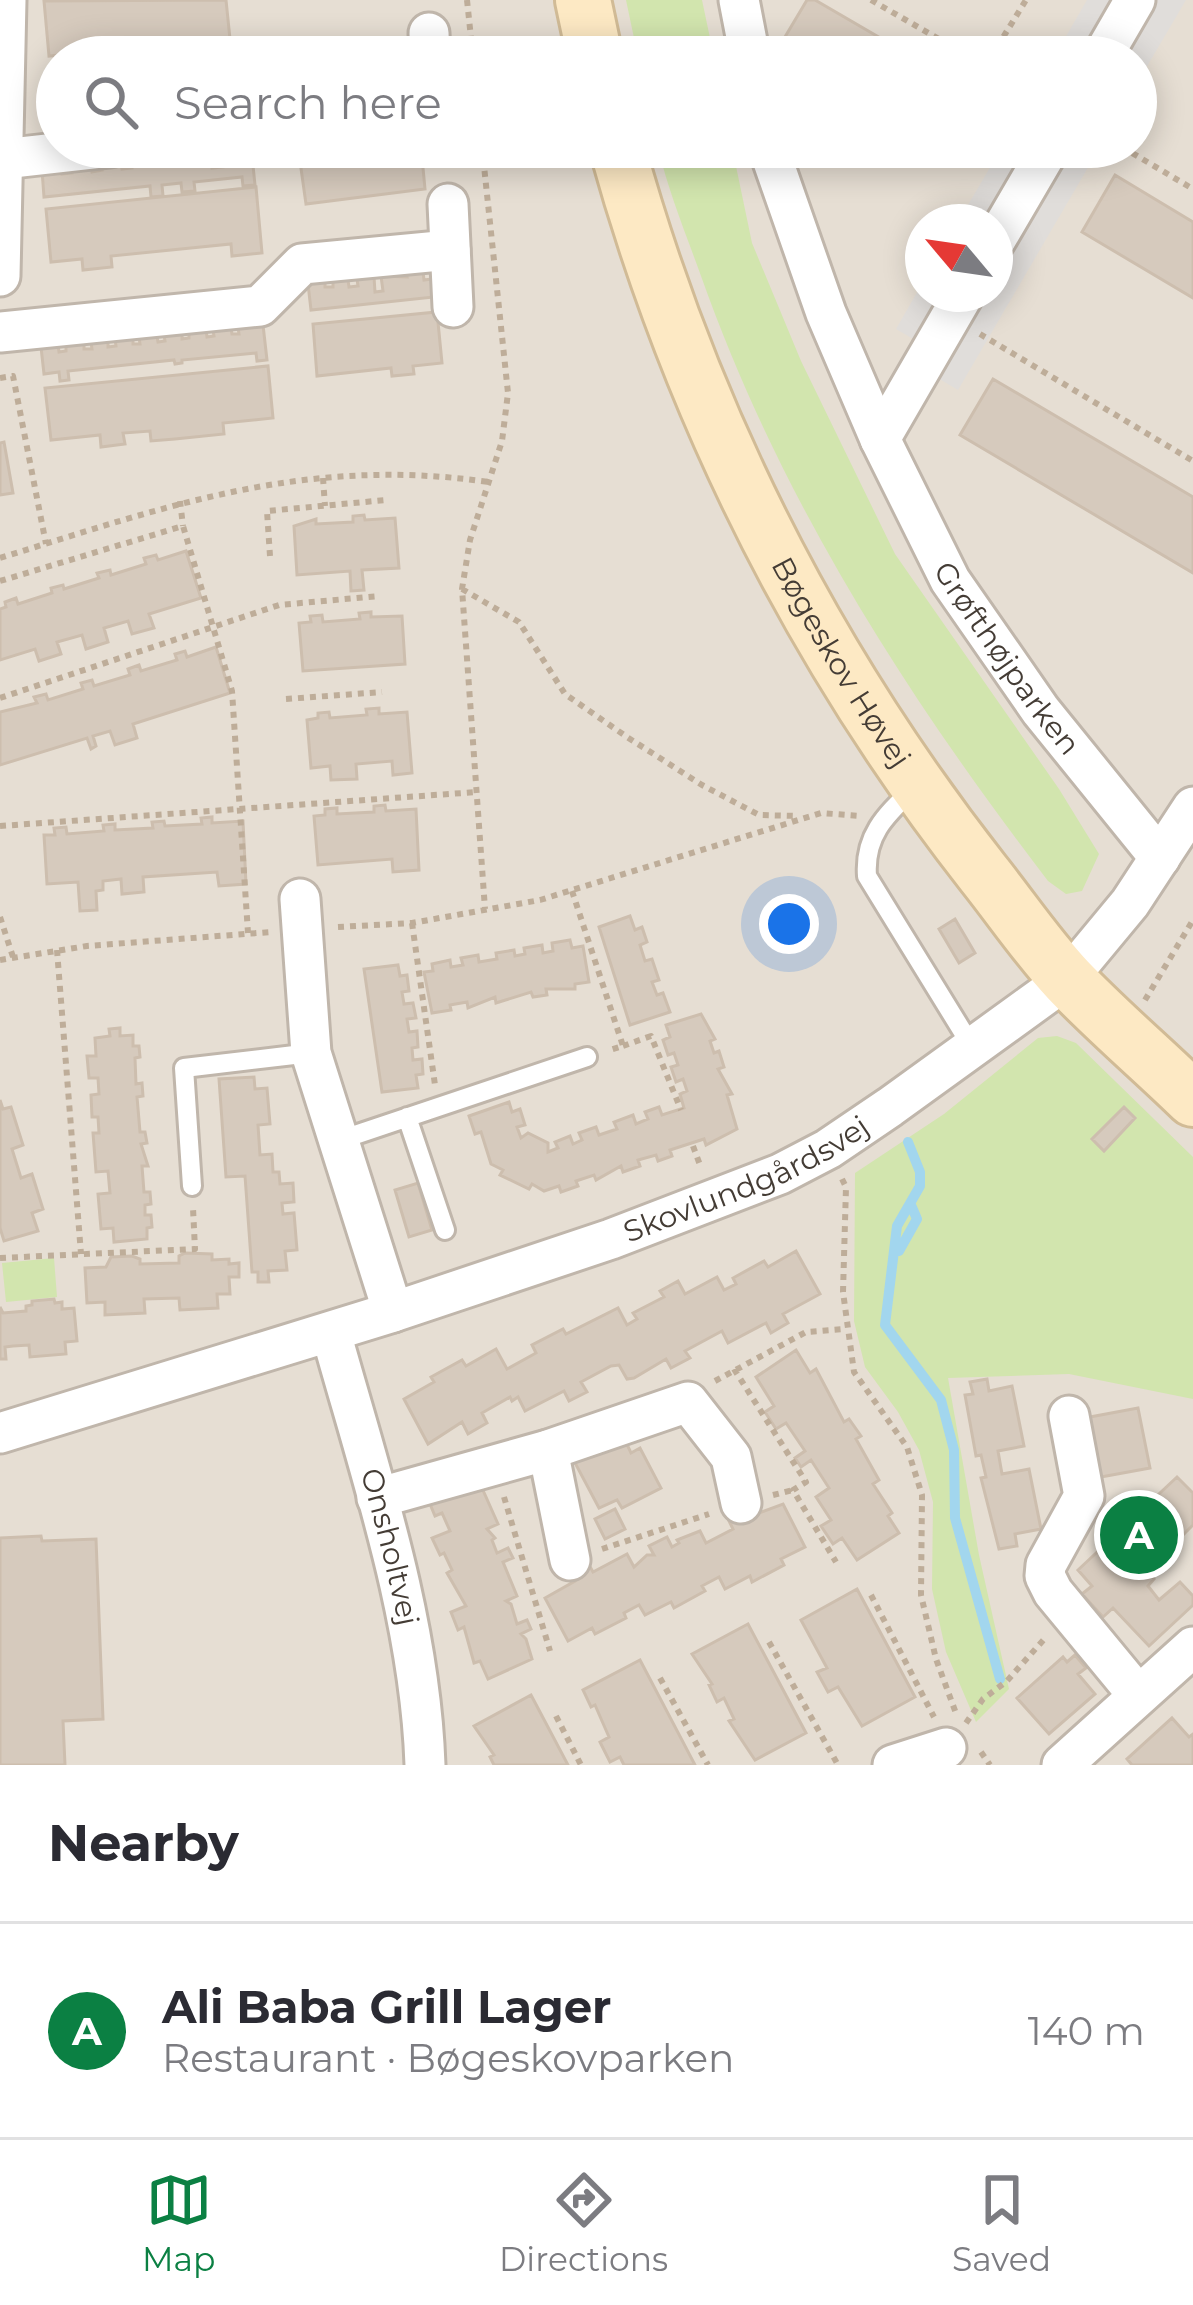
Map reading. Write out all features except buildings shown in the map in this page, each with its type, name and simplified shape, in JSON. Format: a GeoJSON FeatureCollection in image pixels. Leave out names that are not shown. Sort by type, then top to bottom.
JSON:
{"type":"FeatureCollection","features":[{"type":"Feature","properties":{"kind":"street"},"geometry":{"type":"LineString","coordinates":[[583,0],[591,36]]}},
{"type":"Feature","properties":{"kind":"street"},"geometry":{"type":"LineString","coordinates":[[739,0],[746,36]]}},
{"type":"Feature","properties":{"kind":"street"},"geometry":{"type":"LineString","coordinates":[[1114,36],[1135,0]]}},
{"type":"Feature","properties":{"kind":"street"},"geometry":{"type":"LineString","coordinates":[[0,277],[4,15]]}},
{"type":"Feature","properties":{"kind":"street"},"geometry":{"type":"LineString","coordinates":[[2,186],[52,168]]}},
{"type":"Feature","properties":{"kind":"street","name":"Bøgeskov Høvej"},"geometry":{"type":"LineString","coordinates":[[624,168],[673,326],[745,497],[843,673],[898,804],[1067,979],[1193,1099]]}},
{"type":"Feature","properties":{"kind":"street","name":"Grøfthøjparken"},"geometry":{"type":"LineString","coordinates":[[775,168],[826,313],[880,439],[950,580],[1041,711],[1160,858]]}},
{"type":"Feature","properties":{"kind":"street"},"geometry":{"type":"LineString","coordinates":[[1013,210],[1038,168]]}},
{"type":"Feature","properties":{"kind":"street"},"geometry":{"type":"LineString","coordinates":[[448,204],[453,307]]}},
{"type":"Feature","properties":{"kind":"street"},"geometry":{"type":"LineString","coordinates":[[0,332],[260,306],[302,264],[450,250]]}},
{"type":"Feature","properties":{"kind":"street"},"geometry":{"type":"LineString","coordinates":[[880,439],[954,312]]}},
{"type":"Feature","properties":{"kind":"street"},"geometry":{"type":"LineString","coordinates":[[1067,979],[1130,902],[1193,807]]}},
{"type":"Feature","properties":{"kind":"street"},"geometry":{"type":"LineString","coordinates":[[301,914],[311,1053],[393,1312]]}},
{"type":"Feature","properties":{"kind":"street","name":"Skovlundgårdsvej"},"geometry":{"type":"LineString","coordinates":[[0,1433],[331,1333],[713,1202],[828,1149],[974,1050],[1067,979]]}},
{"type":"Feature","properties":{"kind":"street","name":"Onsholtvej"},"geometry":{"type":"LineString","coordinates":[[331,1333],[377,1498],[417,1683],[425,1765]]}},
{"type":"Feature","properties":{"kind":"street"},"geometry":{"type":"LineString","coordinates":[[377,1498],[548,1450],[688,1402],[731,1457],[741,1503]]}},
{"type":"Feature","properties":{"kind":"street"},"geometry":{"type":"LineString","coordinates":[[1069,1416],[1084,1496],[1046,1565],[1045,1576],[1138,1695]]}},
{"type":"Feature","properties":{"kind":"street"},"geometry":{"type":"LineString","coordinates":[[548,1450],[570,1559]]}},
{"type":"Feature","properties":{"kind":"street"},"geometry":{"type":"LineString","coordinates":[[1062,1765],[1193,1647]]}},
{"type":"Feature","properties":{"kind":"street"},"geometry":{"type":"LineString","coordinates":[[893,1765],[955,1737]]}},
{"type":"Feature","properties":{"kind":"lane"},"geometry":{"type":"LineString","coordinates":[[898,804],[868,846],[867,876],[974,1050]]}},
{"type":"Feature","properties":{"kind":"lane"},"geometry":{"type":"LineString","coordinates":[[192,1186],[184,1068],[311,1053]]}},
{"type":"Feature","properties":{"kind":"lane"},"geometry":{"type":"LineString","coordinates":[[337,1141],[587,1058]]}},
{"type":"Feature","properties":{"kind":"lane"},"geometry":{"type":"LineString","coordinates":[[407,1117],[445,1230]]}},
{"type":"Feature","properties":{"kind":"path"},"geometry":{"type":"LineString","coordinates":[[467,0],[471,36]]}},
{"type":"Feature","properties":{"kind":"path"},"geometry":{"type":"LineString","coordinates":[[871,0],[934,36]]}},
{"type":"Feature","properties":{"kind":"path"},"geometry":{"type":"LineString","coordinates":[[1004,36],[1026,0]]}},
{"type":"Feature","properties":{"kind":"path"},"geometry":{"type":"LineString","coordinates":[[1157,167],[1193,189]]}},
{"type":"Feature","properties":{"kind":"path"},"geometry":{"type":"LineString","coordinates":[[484,168],[508,393],[502,441],[470,540],[462,589],[485,910]]}},
{"type":"Feature","properties":{"kind":"path"},"geometry":{"type":"LineString","coordinates":[[966,312],[1193,460]]}},
{"type":"Feature","properties":{"kind":"path"},"geometry":{"type":"LineString","coordinates":[[0,378],[13,376],[46,544]]}},
{"type":"Feature","properties":{"kind":"path"},"geometry":{"type":"LineString","coordinates":[[0,558],[180,501],[323,478],[432,474],[489,482]]}},
{"type":"Feature","properties":{"kind":"path"},"geometry":{"type":"LineString","coordinates":[[323,478],[325,506]]}},
{"type":"Feature","properties":{"kind":"path"},"geometry":{"type":"LineString","coordinates":[[270,556],[267,511],[386,500]]}},
{"type":"Feature","properties":{"kind":"path"},"geometry":{"type":"LineString","coordinates":[[180,501],[232,691],[248,933]]}},
{"type":"Feature","properties":{"kind":"path"},"geometry":{"type":"LineString","coordinates":[[0,581],[184,526]]}},
{"type":"Feature","properties":{"kind":"path"},"geometry":{"type":"LineString","coordinates":[[462,589],[519,622],[565,694],[702,785],[759,815],[807,817],[898,804]]}},
{"type":"Feature","properties":{"kind":"path"},"geometry":{"type":"LineString","coordinates":[[0,698],[279,605],[379,596]]}},
{"type":"Feature","properties":{"kind":"path"},"geometry":{"type":"LineString","coordinates":[[286,699],[382,692]]}},
{"type":"Feature","properties":{"kind":"path"},"geometry":{"type":"LineString","coordinates":[[0,826],[477,792]]}},
{"type":"Feature","properties":{"kind":"path"},"geometry":{"type":"LineString","coordinates":[[0,960],[57,950],[248,933],[301,914],[412,923],[572,891],[807,817]]}},
{"type":"Feature","properties":{"kind":"path"},"geometry":{"type":"LineString","coordinates":[[572,891],[622,1046]]}},
{"type":"Feature","properties":{"kind":"path"},"geometry":{"type":"LineString","coordinates":[[0,917],[13,957]]}},
{"type":"Feature","properties":{"kind":"path"},"geometry":{"type":"LineString","coordinates":[[1125,1034],[1193,920]]}},
{"type":"Feature","properties":{"kind":"path"},"geometry":{"type":"LineString","coordinates":[[412,923],[439,1107]]}},
{"type":"Feature","properties":{"kind":"path"},"geometry":{"type":"LineString","coordinates":[[57,950],[81,1254]]}},
{"type":"Feature","properties":{"kind":"path"},"geometry":{"type":"LineString","coordinates":[[587,1058],[651,1036],[680,1110]]}},
{"type":"Feature","properties":{"kind":"path"},"geometry":{"type":"LineString","coordinates":[[828,1149],[846,1187],[846,1329],[854,1372],[908,1448],[922,1495],[921,1595],[955,1737]]}},
{"type":"Feature","properties":{"kind":"path"},"geometry":{"type":"LineString","coordinates":[[0,1258],[195,1250],[192,1186]]}},
{"type":"Feature","properties":{"kind":"path"},"geometry":{"type":"LineString","coordinates":[[688,1402],[734,1369],[806,1332],[846,1329]]}},
{"type":"Feature","properties":{"kind":"path"},"geometry":{"type":"LineString","coordinates":[[570,1559],[806,1482],[734,1369]]}},
{"type":"Feature","properties":{"kind":"path"},"geometry":{"type":"LineString","coordinates":[[495,1465],[550,1652]]}},
{"type":"Feature","properties":{"kind":"path"},"geometry":{"type":"LineString","coordinates":[[793,1490],[836,1562]]}},
{"type":"Feature","properties":{"kind":"path"},"geometry":{"type":"LineString","coordinates":[[872,1594],[928,1702],[955,1737],[990,1765]]}},
{"type":"Feature","properties":{"kind":"path"},"geometry":{"type":"LineString","coordinates":[[955,1737],[983,1699],[1072,1614]]}},
{"type":"Feature","properties":{"kind":"path"},"geometry":{"type":"LineString","coordinates":[[769,1642],[838,1765]]}},
{"type":"Feature","properties":{"kind":"path"},"geometry":{"type":"LineString","coordinates":[[660,1678],[708,1765]]}},
{"type":"Feature","properties":{"kind":"path"},"geometry":{"type":"LineString","coordinates":[[556,1716],[581,1765]]}},
{"type":"Feature","properties":{"kind":"shaded area"},"geometry":{"type":"Polygon","coordinates":[[[0,0],[1193,0],[1193,1765],[0,1765],[0,0]]]}},
{"type":"Feature","properties":{"kind":"shaded area"},"geometry":{"type":"Polygon","coordinates":[[[1087,0],[1186,0],[1157,49],[1157,36],[1066,36],[1087,0]]]}},
{"type":"Feature","properties":{"kind":"shaded area"},"geometry":{"type":"Polygon","coordinates":[[[990,168],[1088,168],[1013,296],[1013,204],[969,204],[990,168]]]}},
{"type":"Feature","properties":{"kind":"shaded area"},"geometry":{"type":"Polygon","coordinates":[[[906,312],[1004,312],[958,390],[909,361],[920,343],[896,329],[906,312]]]}},
{"type":"Feature","properties":{"kind":"green space"},"geometry":{"type":"Polygon","coordinates":[[[626,0],[702,0],[710,36],[634,36],[626,0]]]}},
{"type":"Feature","properties":{"kind":"green space"},"geometry":{"type":"Polygon","coordinates":[[[664,168],[736,168],[752,243],[801,361],[895,554],[1099,854],[1082,891],[1066,894],[1048,881],[945,739],[850,592],[768,438],[664,168]]]}},
{"type":"Feature","properties":{"kind":"green space"},"geometry":{"type":"Polygon","coordinates":[[[1057,1036],[1076,1043],[1193,1157],[1193,1399],[1069,1374],[948,1378],[979,1555],[1009,1689],[976,1722],[946,1652],[932,1589],[933,1502],[919,1450],[865,1367],[854,1321],[855,1173],[944,1114],[1038,1038],[1057,1036]]]}},
{"type":"Feature","properties":{"kind":"green space"},"geometry":{"type":"Polygon","coordinates":[[[54,1258],[57,1297],[6,1302],[2,1263],[54,1258]]]}},
{"type":"Feature","properties":{"kind":"waterway"},"geometry":{"type":"LineString","coordinates":[[908,1142],[920,1172],[920,1186],[897,1226],[885,1325],[941,1400],[954,1450],[955,1518],[1000,1679]]}},
{"type":"Feature","properties":{"kind":"waterway"},"geometry":{"type":"LineString","coordinates":[[899,1251],[917,1219],[911,1205]]}},
{"type":"Feature","properties":{"kind":"place","name":"Ali Baba Grill Lager"},"geometry":{"type":"Point","coordinates":[1139,1535]}}]}
